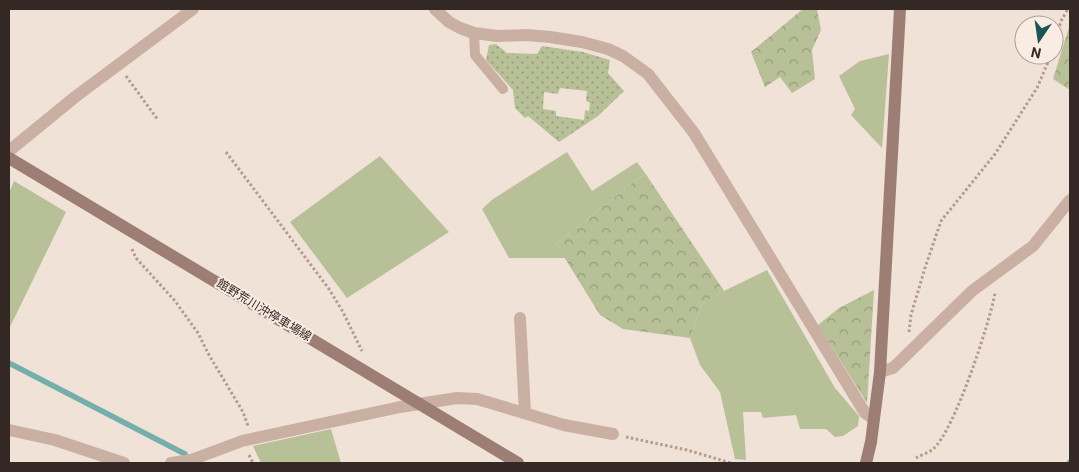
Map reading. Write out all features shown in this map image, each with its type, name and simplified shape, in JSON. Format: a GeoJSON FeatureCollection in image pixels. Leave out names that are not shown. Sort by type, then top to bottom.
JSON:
{"type":"FeatureCollection","features":[{"type":"Feature","properties":{"kind":"main road"},"geometry":{"type":"LineString","coordinates":[[866,463],[880,372],[900,9]]}},
{"type":"Feature","properties":{"kind":"main road","name":"館野荒川沖停車場線"},"geometry":{"type":"LineString","coordinates":[[9,158],[518,463]]}},
{"type":"Feature","properties":{"kind":"street"},"geometry":{"type":"LineString","coordinates":[[9,150],[193,9]]}},
{"type":"Feature","properties":{"kind":"street"},"geometry":{"type":"LineString","coordinates":[[435,9],[450,22],[474,33],[497,36],[527,35],[550,37],[582,42],[608,49],[623,56],[648,74],[694,133],[865,414],[874,419]]}},
{"type":"Feature","properties":{"kind":"street"},"geometry":{"type":"LineString","coordinates":[[880,372],[893,368],[972,291],[1033,246],[1070,200]]}},
{"type":"Feature","properties":{"kind":"street"},"geometry":{"type":"LineString","coordinates":[[520,318],[525,413]]}},
{"type":"Feature","properties":{"kind":"street"},"geometry":{"type":"LineString","coordinates":[[171,463],[191,460],[253,439],[418,404],[457,398],[477,400],[564,425],[614,434]]}},
{"type":"Feature","properties":{"kind":"street"},"geometry":{"type":"LineString","coordinates":[[9,430],[55,440],[124,463]]}},
{"type":"Feature","properties":{"kind":"lane"},"geometry":{"type":"LineString","coordinates":[[474,33],[475,55],[503,89]]}},
{"type":"Feature","properties":{"kind":"path"},"geometry":{"type":"LineString","coordinates":[[118,65],[158,120]]}},
{"type":"Feature","properties":{"kind":"path"},"geometry":{"type":"LineString","coordinates":[[910,352],[908,334],[911,315],[924,268],[941,221],[995,154],[1037,88],[1047,65]]}},
{"type":"Feature","properties":{"kind":"path"},"geometry":{"type":"LineString","coordinates":[[226,152],[343,312],[364,354],[368,374]]}},
{"type":"Feature","properties":{"kind":"path"},"geometry":{"type":"LineString","coordinates":[[128,228],[129,244],[136,258],[175,302],[198,333],[243,412],[253,439]]}},
{"type":"Feature","properties":{"kind":"path"},"geometry":{"type":"LineString","coordinates":[[916,458],[933,449],[953,419],[991,310],[1000,270]]}},
{"type":"Feature","properties":{"kind":"path"},"geometry":{"type":"LineString","coordinates":[[614,434],[686,450],[731,463]]}},
{"type":"Feature","properties":{"kind":"green space"},"geometry":{"type":"Polygon","coordinates":[[[803,9],[817,9],[821,30],[812,50],[815,79],[792,93],[780,77],[765,87],[751,52],[803,9]]]}},
{"type":"Feature","properties":{"kind":"green space"},"geometry":{"type":"Polygon","coordinates":[[[1070,24],[1070,90],[1053,79],[1057,65],[1064,65],[1064,43],[1070,24]]]}},
{"type":"Feature","properties":{"kind":"green space"},"geometry":{"type":"Polygon","coordinates":[[[496,44],[507,53],[537,54],[542,46],[583,52],[610,60],[608,73],[624,91],[598,116],[559,142],[528,116],[525,118],[515,108],[513,90],[486,60],[489,45],[496,44]],[[560,88],[558,94],[544,92],[543,109],[556,111],[556,116],[584,120],[585,110],[589,111],[590,103],[586,101],[587,91],[560,88]]]}},
{"type":"Feature","properties":{"kind":"green space"},"geometry":{"type":"Polygon","coordinates":[[[889,54],[882,148],[851,115],[855,109],[839,76],[860,61],[889,54]]]}},
{"type":"Feature","properties":{"kind":"green space"},"geometry":{"type":"Polygon","coordinates":[[[567,152],[592,191],[637,162],[645,173],[556,244],[565,258],[509,258],[482,209],[493,199],[567,152]]]}},
{"type":"Feature","properties":{"kind":"green space"},"geometry":{"type":"Polygon","coordinates":[[[380,156],[449,232],[347,298],[290,222],[380,156]]]}},
{"type":"Feature","properties":{"kind":"green space"},"geometry":{"type":"Polygon","coordinates":[[[645,173],[724,291],[702,304],[690,338],[623,329],[600,315],[556,244],[645,173]]]}},
{"type":"Feature","properties":{"kind":"green space"},"geometry":{"type":"Polygon","coordinates":[[[14,181],[66,212],[9,329],[9,193],[14,181]]]}},
{"type":"Feature","properties":{"kind":"green space"},"geometry":{"type":"Polygon","coordinates":[[[767,270],[835,388],[859,416],[858,426],[843,436],[835,437],[826,429],[800,429],[796,415],[763,418],[761,412],[743,412],[746,460],[735,459],[720,392],[700,365],[690,338],[702,304],[767,270]]]}},
{"type":"Feature","properties":{"kind":"green space"},"geometry":{"type":"Polygon","coordinates":[[[874,290],[867,403],[818,325],[839,308],[874,290]]]}},
{"type":"Feature","properties":{"kind":"green space"},"geometry":{"type":"Polygon","coordinates":[[[331,429],[341,463],[261,463],[253,446],[331,429]]]}},
{"type":"Feature","properties":{"kind":"waterway"},"geometry":{"type":"LineString","coordinates":[[9,363],[185,454]]}}]}
